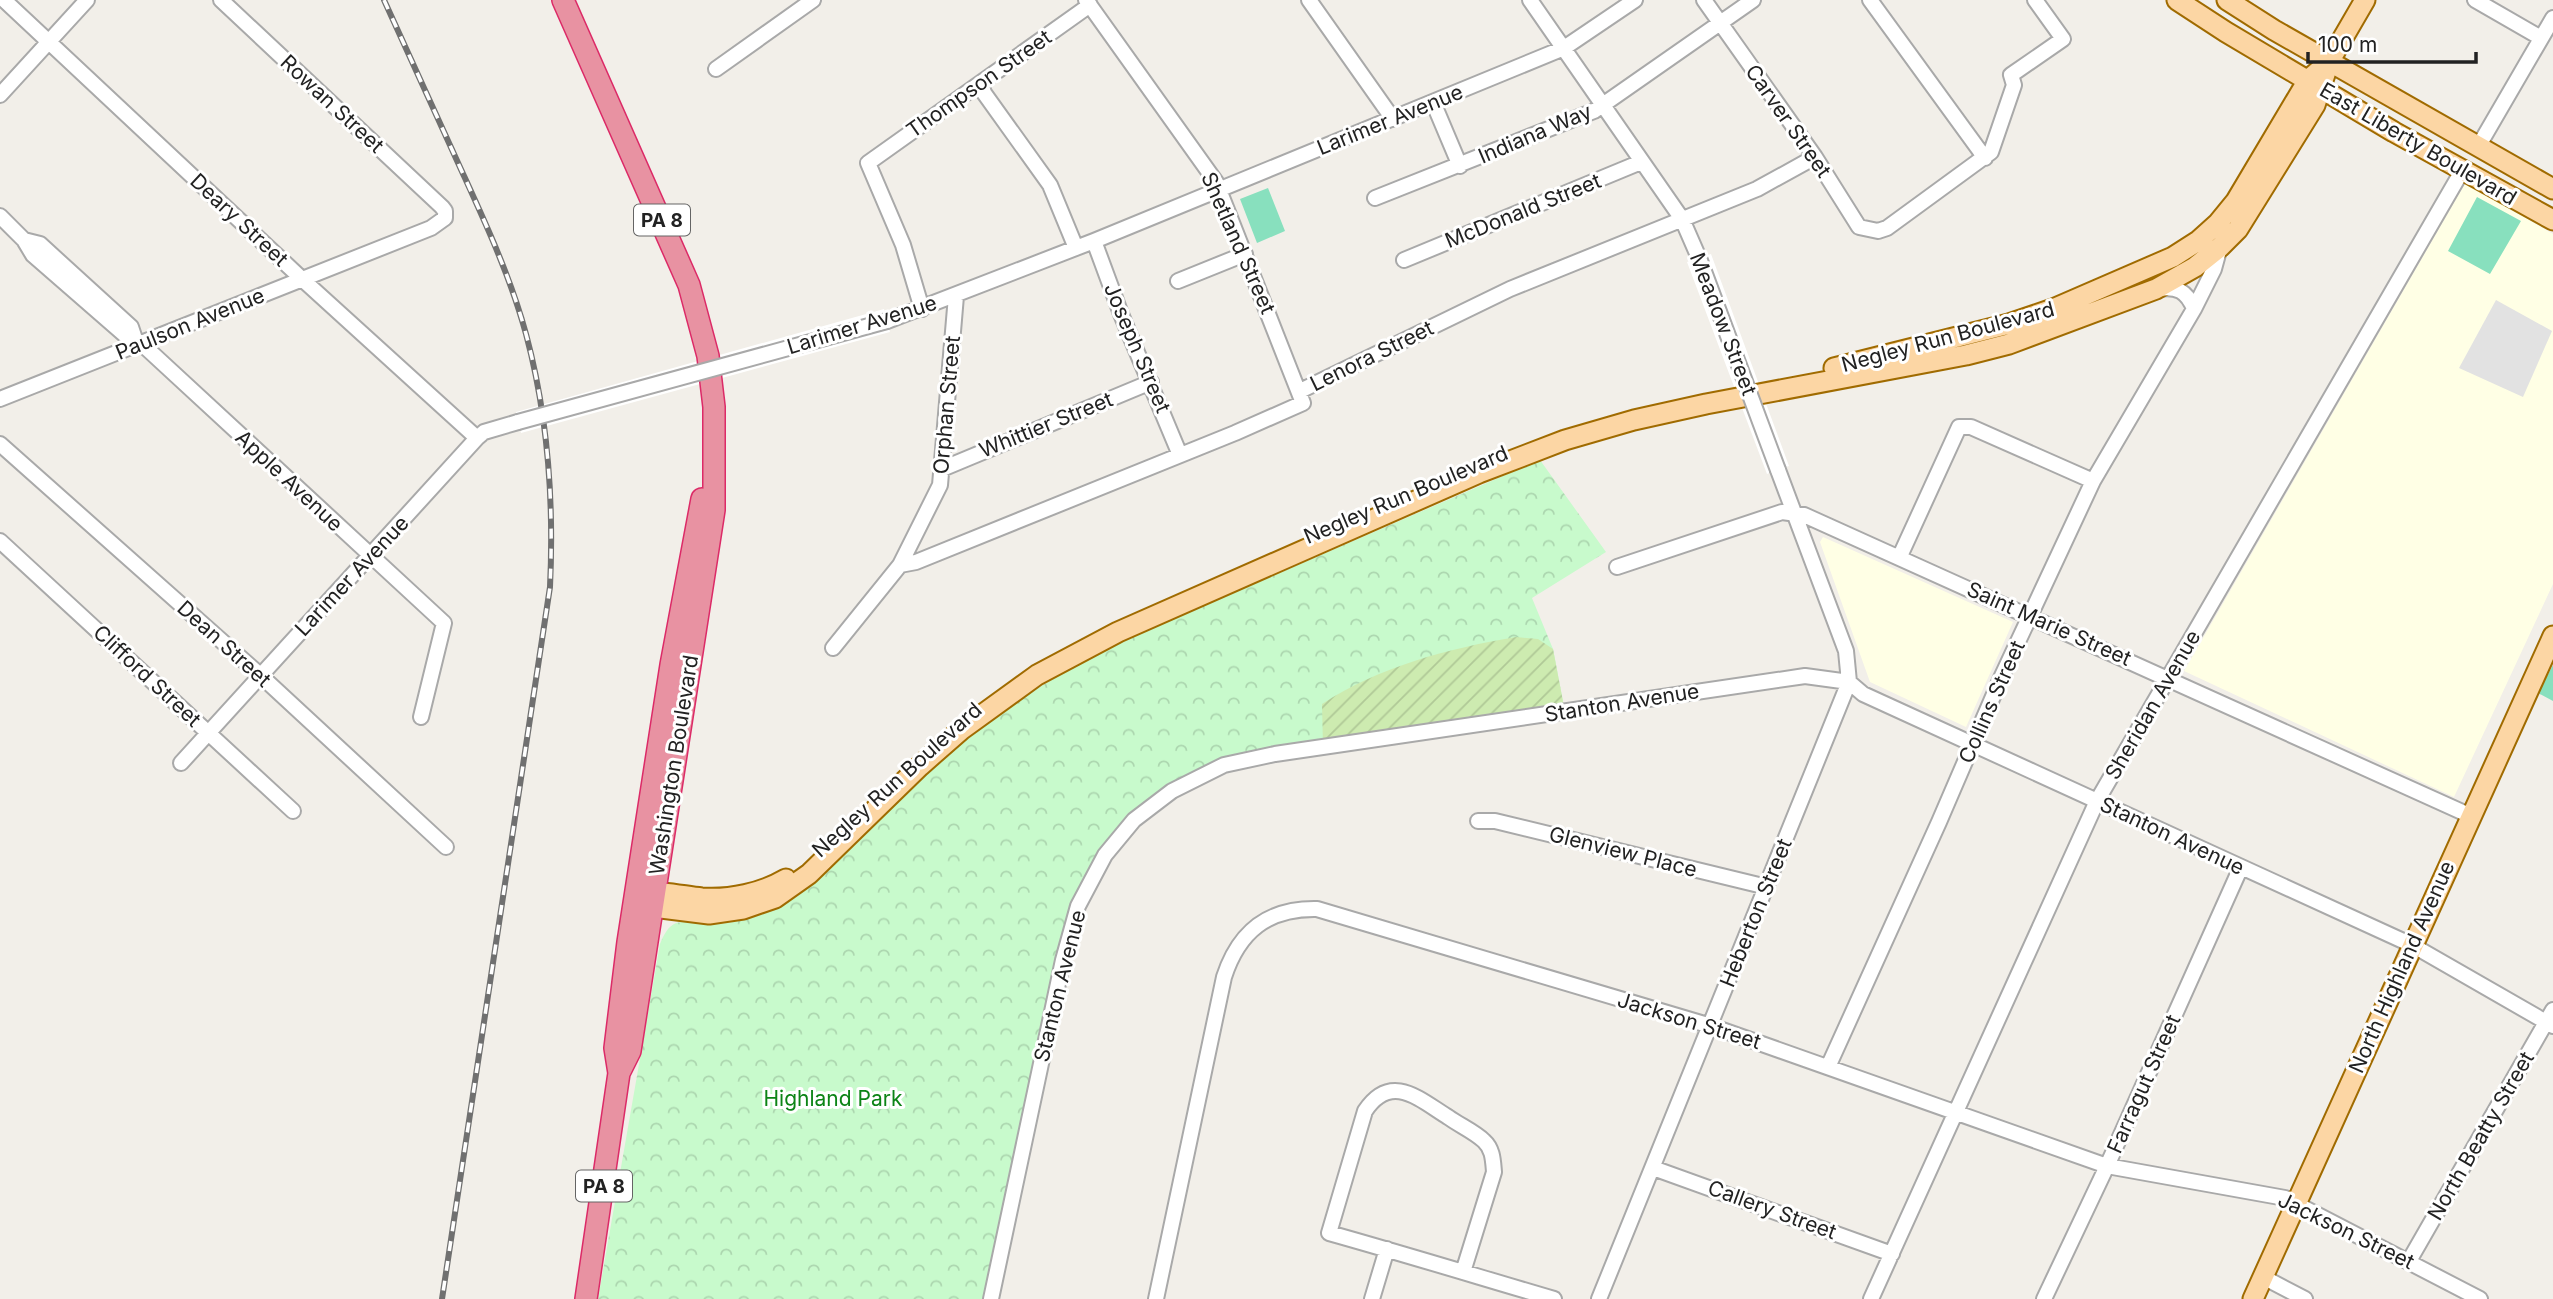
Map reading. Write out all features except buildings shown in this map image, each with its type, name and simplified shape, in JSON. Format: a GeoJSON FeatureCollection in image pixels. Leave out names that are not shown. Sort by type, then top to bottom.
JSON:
{"type":"FeatureCollection","features":[{"type":"Feature","properties":{"kind":"highway","name":"Washington Boulevard"},"geometry":{"type":"LineString","coordinates":[[563,0],[689,285],[703,331],[714,407],[713,453],[699,508],[671,665],[630,1051],[619,1073],[586,1299]]}},
{"type":"Feature","properties":{"kind":"main road","name":"East Liberty Boulevard"},"geometry":{"type":"LineString","coordinates":[[2177,0],[2315,85],[2462,171],[2553,220]]}},
{"type":"Feature","properties":{"kind":"main road","name":"East Liberty Boulevard"},"geometry":{"type":"LineString","coordinates":[[2227,0],[2329,62],[2553,189]]}},
{"type":"Feature","properties":{"kind":"main road","name":"Negley Run Boulevard"},"geometry":{"type":"LineString","coordinates":[[647,899],[719,898],[740,895],[779,883],[811,858],[954,722],[1032,667],[1113,622],[1475,463],[1552,434],[1631,410],[1814,373],[2009,324],[2053,309],[2152,267],[2198,241],[2218,223],[2236,201],[2315,85],[2365,0]]}},
{"type":"Feature","properties":{"kind":"main road","name":"Negley Run Boulevard"},"geometry":{"type":"LineString","coordinates":[[647,899],[699,913],[720,913],[743,909],[775,898],[809,874],[951,738],[1037,675],[1118,632],[1479,473],[1564,440],[1657,414],[1966,355],[2058,327],[2156,289],[2195,267],[2238,229],[2313,108],[2315,85]]}},
{"type":"Feature","properties":{"kind":"main road","name":"North Highland Avenue"},"geometry":{"type":"LineString","coordinates":[[2253,1299],[2553,636]]}},
{"type":"Feature","properties":{"kind":"street","name":"Deary Street"},"geometry":{"type":"LineString","coordinates":[[4,0],[302,279],[477,438]]}},
{"type":"Feature","properties":{"kind":"street"},"geometry":{"type":"LineString","coordinates":[[0,94],[87,0]]}},
{"type":"Feature","properties":{"kind":"street","name":"Rowan Street"},"geometry":{"type":"LineString","coordinates":[[221,0],[442,207]]}},
{"type":"Feature","properties":{"kind":"street"},"geometry":{"type":"LineString","coordinates":[[716,69],[813,0]]}},
{"type":"Feature","properties":{"kind":"street"},"geometry":{"type":"LineString","coordinates":[[1309,0],[1393,118]]}},
{"type":"Feature","properties":{"kind":"street","name":"Meadow Street"},"geometry":{"type":"LineString","coordinates":[[1530,0],[1682,219],[1846,651],[1849,682]]}},
{"type":"Feature","properties":{"kind":"street","name":"Larimer Avenue"},"geometry":{"type":"LineString","coordinates":[[181,763],[484,432],[922,309],[1094,242],[1564,48],[1635,0]]}},
{"type":"Feature","properties":{"kind":"street","name":"Carver Street"},"geometry":{"type":"LineString","coordinates":[[1704,0],[1815,157],[1859,227],[1878,231],[1887,228],[1984,158]]}},
{"type":"Feature","properties":{"kind":"street","name":"Indiana Way"},"geometry":{"type":"LineString","coordinates":[[1375,198],[1594,111],[1753,0]]}},
{"type":"Feature","properties":{"kind":"street"},"geometry":{"type":"LineString","coordinates":[[1870,0],[1984,158],[1992,152],[2014,85],[2011,75],[2063,39],[2035,0]]}},
{"type":"Feature","properties":{"kind":"street"},"geometry":{"type":"LineString","coordinates":[[2474,0],[2542,38]]}},
{"type":"Feature","properties":{"kind":"street","name":"Thompson Street"},"geometry":{"type":"LineString","coordinates":[[922,309],[903,245],[868,163],[981,83],[1088,2]]}},
{"type":"Feature","properties":{"kind":"street","name":"Shetland Street"},"geometry":{"type":"LineString","coordinates":[[1088,2],[1216,182],[1300,391]]}},
{"type":"Feature","properties":{"kind":"street"},"geometry":{"type":"LineString","coordinates":[[2478,147],[2553,18]]}},
{"type":"Feature","properties":{"kind":"street"},"geometry":{"type":"LineString","coordinates":[[981,83],[984,93],[1050,185],[1076,248]]}},
{"type":"Feature","properties":{"kind":"street"},"geometry":{"type":"LineString","coordinates":[[1433,102],[1460,166]]}},
{"type":"Feature","properties":{"kind":"street","name":"Lenora Street"},"geometry":{"type":"LineString","coordinates":[[900,565],[916,562],[1303,403],[1300,391],[1510,289],[1757,189],[1815,157]]}},
{"type":"Feature","properties":{"kind":"street","name":"McDonald Street"},"geometry":{"type":"LineString","coordinates":[[1404,260],[1641,162]]}},
{"type":"Feature","properties":{"kind":"street","name":"Sheridan Avenue"},"geometry":{"type":"LineString","coordinates":[[1871,1299],[2098,801],[2462,171]]}},
{"type":"Feature","properties":{"kind":"street","name":"Paulson Avenue"},"geometry":{"type":"LineString","coordinates":[[0,399],[139,341],[439,225],[445,218],[442,207]]}},
{"type":"Feature","properties":{"kind":"street","name":"Apple Avenue"},"geometry":{"type":"LineString","coordinates":[[0,216],[24,240],[33,255],[125,336],[139,341],[444,623],[421,717]]}},
{"type":"Feature","properties":{"kind":"street","name":"Joseph Street"},"geometry":{"type":"LineString","coordinates":[[1094,242],[1180,455]]}},
{"type":"Feature","properties":{"kind":"street","name":"Collins Street"},"geometry":{"type":"LineString","coordinates":[[1828,1068],[2092,481],[2194,309],[2214,269],[2220,247]]}},
{"type":"Feature","properties":{"kind":"street"},"geometry":{"type":"LineString","coordinates":[[1178,281],[1245,254]]}},
{"type":"Feature","properties":{"kind":"street"},"geometry":{"type":"LineString","coordinates":[[2156,289],[2169,287],[2182,290],[2194,309]]}},
{"type":"Feature","properties":{"kind":"street","name":"Orphan Street"},"geometry":{"type":"LineString","coordinates":[[833,648],[900,565],[940,485],[956,296]]}},
{"type":"Feature","properties":{"kind":"street","name":"Whittier Street"},"geometry":{"type":"LineString","coordinates":[[942,469],[1151,382]]}},
{"type":"Feature","properties":{"kind":"street"},"geometry":{"type":"LineString","coordinates":[[1900,556],[1955,430],[1962,426],[2092,481]]}},
{"type":"Feature","properties":{"kind":"street","name":"Dean Street"},"geometry":{"type":"LineString","coordinates":[[0,444],[446,846]]}},
{"type":"Feature","properties":{"kind":"street"},"geometry":{"type":"LineString","coordinates":[[1617,567],[1782,512],[1794,513]]}},
{"type":"Feature","properties":{"kind":"street","name":"Saint Marie Street"},"geometry":{"type":"LineString","coordinates":[[1794,513],[1900,556],[2471,816]]}},
{"type":"Feature","properties":{"kind":"street","name":"Clifford Street"},"geometry":{"type":"LineString","coordinates":[[3,549],[293,811]]}},
{"type":"Feature","properties":{"kind":"street","name":"Stanton Avenue"},"geometry":{"type":"LineString","coordinates":[[991,1299],[1063,960],[1078,906],[1105,855],[1134,820],[1172,791],[1224,765],[1275,754],[1751,682],[1805,676],[1849,682],[1863,694],[2412,945],[2551,1019]]}},
{"type":"Feature","properties":{"kind":"street","name":"Heberton Street"},"geometry":{"type":"LineString","coordinates":[[1599,1299],[1849,682]]}},
{"type":"Feature","properties":{"kind":"street","name":"Glenview Place"},"geometry":{"type":"LineString","coordinates":[[1478,821],[1495,821],[1767,887]]}},
{"type":"Feature","properties":{"kind":"street","name":"Farragut Street"},"geometry":{"type":"LineString","coordinates":[[2044,1299],[2107,1166],[2241,867]]}},
{"type":"Feature","properties":{"kind":"street","name":"Jackson Street"},"geometry":{"type":"LineString","coordinates":[[1156,1299],[1224,977],[1232,954],[1245,936],[1265,920],[1279,913],[1301,909],[1317,909],[1711,1026],[2107,1166],[2285,1198],[2480,1299]]}},
{"type":"Feature","properties":{"kind":"street","name":"North Beatty Street"},"geometry":{"type":"LineString","coordinates":[[2409,1261],[2551,1019]]}},
{"type":"Feature","properties":{"kind":"street"},"geometry":{"type":"LineString","coordinates":[[1464,1272],[1494,1172],[1493,1156],[1485,1142],[1412,1094],[1397,1090],[1383,1093],[1372,1101],[1365,1111],[1329,1233],[1554,1299]]}},
{"type":"Feature","properties":{"kind":"street","name":"Callery Street"},"geometry":{"type":"LineString","coordinates":[[1653,1168],[1892,1254]]}},
{"type":"Feature","properties":{"kind":"street"},"geometry":{"type":"LineString","coordinates":[[1372,1299],[1387,1249]]}},
{"type":"Feature","properties":{"kind":"street"},"geometry":{"type":"LineString","coordinates":[[2263,1277],[2305,1299]]}},
{"type":"Feature","properties":{"kind":"shaded area"},"geometry":{"type":"Polygon","coordinates":[[[2466,182],[2553,234],[2553,584],[2454,797],[2184,671],[2466,182]]]}},
{"type":"Feature","properties":{"kind":"shaded area"},"geometry":{"type":"Polygon","coordinates":[[[2496,300],[2552,331],[2523,397],[2459,368],[2496,300]]]}},
{"type":"Feature","properties":{"kind":"shaded area"},"geometry":{"type":"Polygon","coordinates":[[[1823,537],[2013,622],[1966,727],[1870,682],[1820,542],[1823,537]]]}},
{"type":"Feature","properties":{"kind":"green space"},"geometry":{"type":"Polygon","coordinates":[[[1268,188],[1285,231],[1257,243],[1240,199],[1268,188]]]}},
{"type":"Feature","properties":{"kind":"green space"},"geometry":{"type":"Polygon","coordinates":[[[2477,197],[2521,221],[2490,274],[2448,251],[2477,197]]]}},
{"type":"Feature","properties":{"kind":"green space","name":"Highland Park"},"geometry":{"type":"Polygon","coordinates":[[[1540,460],[1606,552],[1532,598],[1553,649],[1565,712],[1275,754],[1172,791],[1105,855],[1078,906],[991,1299],[598,1299],[660,944],[671,926],[680,922],[710,924],[745,919],[767,912],[798,896],[967,739],[1031,693],[1099,653],[1540,460]]]}},
{"type":"Feature","properties":{"kind":"green space"},"geometry":{"type":"Polygon","coordinates":[[[1516,637],[1538,639],[1553,649],[1565,712],[1323,747],[1322,704],[1344,691],[1391,669],[1440,653],[1516,637]]]}},
{"type":"Feature","properties":{"kind":"green space"},"geometry":{"type":"Polygon","coordinates":[[[2553,665],[2553,701],[2538,693],[2553,665]]]}},
{"type":"Feature","properties":{"kind":"pier"},"geometry":{"type":"Polygon","coordinates":[[[1711,254],[1789,466],[1767,474],[1687,262],[1711,254]]]}},
{"type":"Feature","properties":{"kind":"pier"},"geometry":{"type":"Polygon","coordinates":[[[884,309],[890,332],[521,433],[516,412],[884,309]]]}},
{"type":"Feature","properties":{"kind":"railway"},"geometry":{"type":"LineString","coordinates":[[384,0],[487,227],[512,290],[526,334],[540,396],[550,491],[550,587],[442,1299]]}}]}
